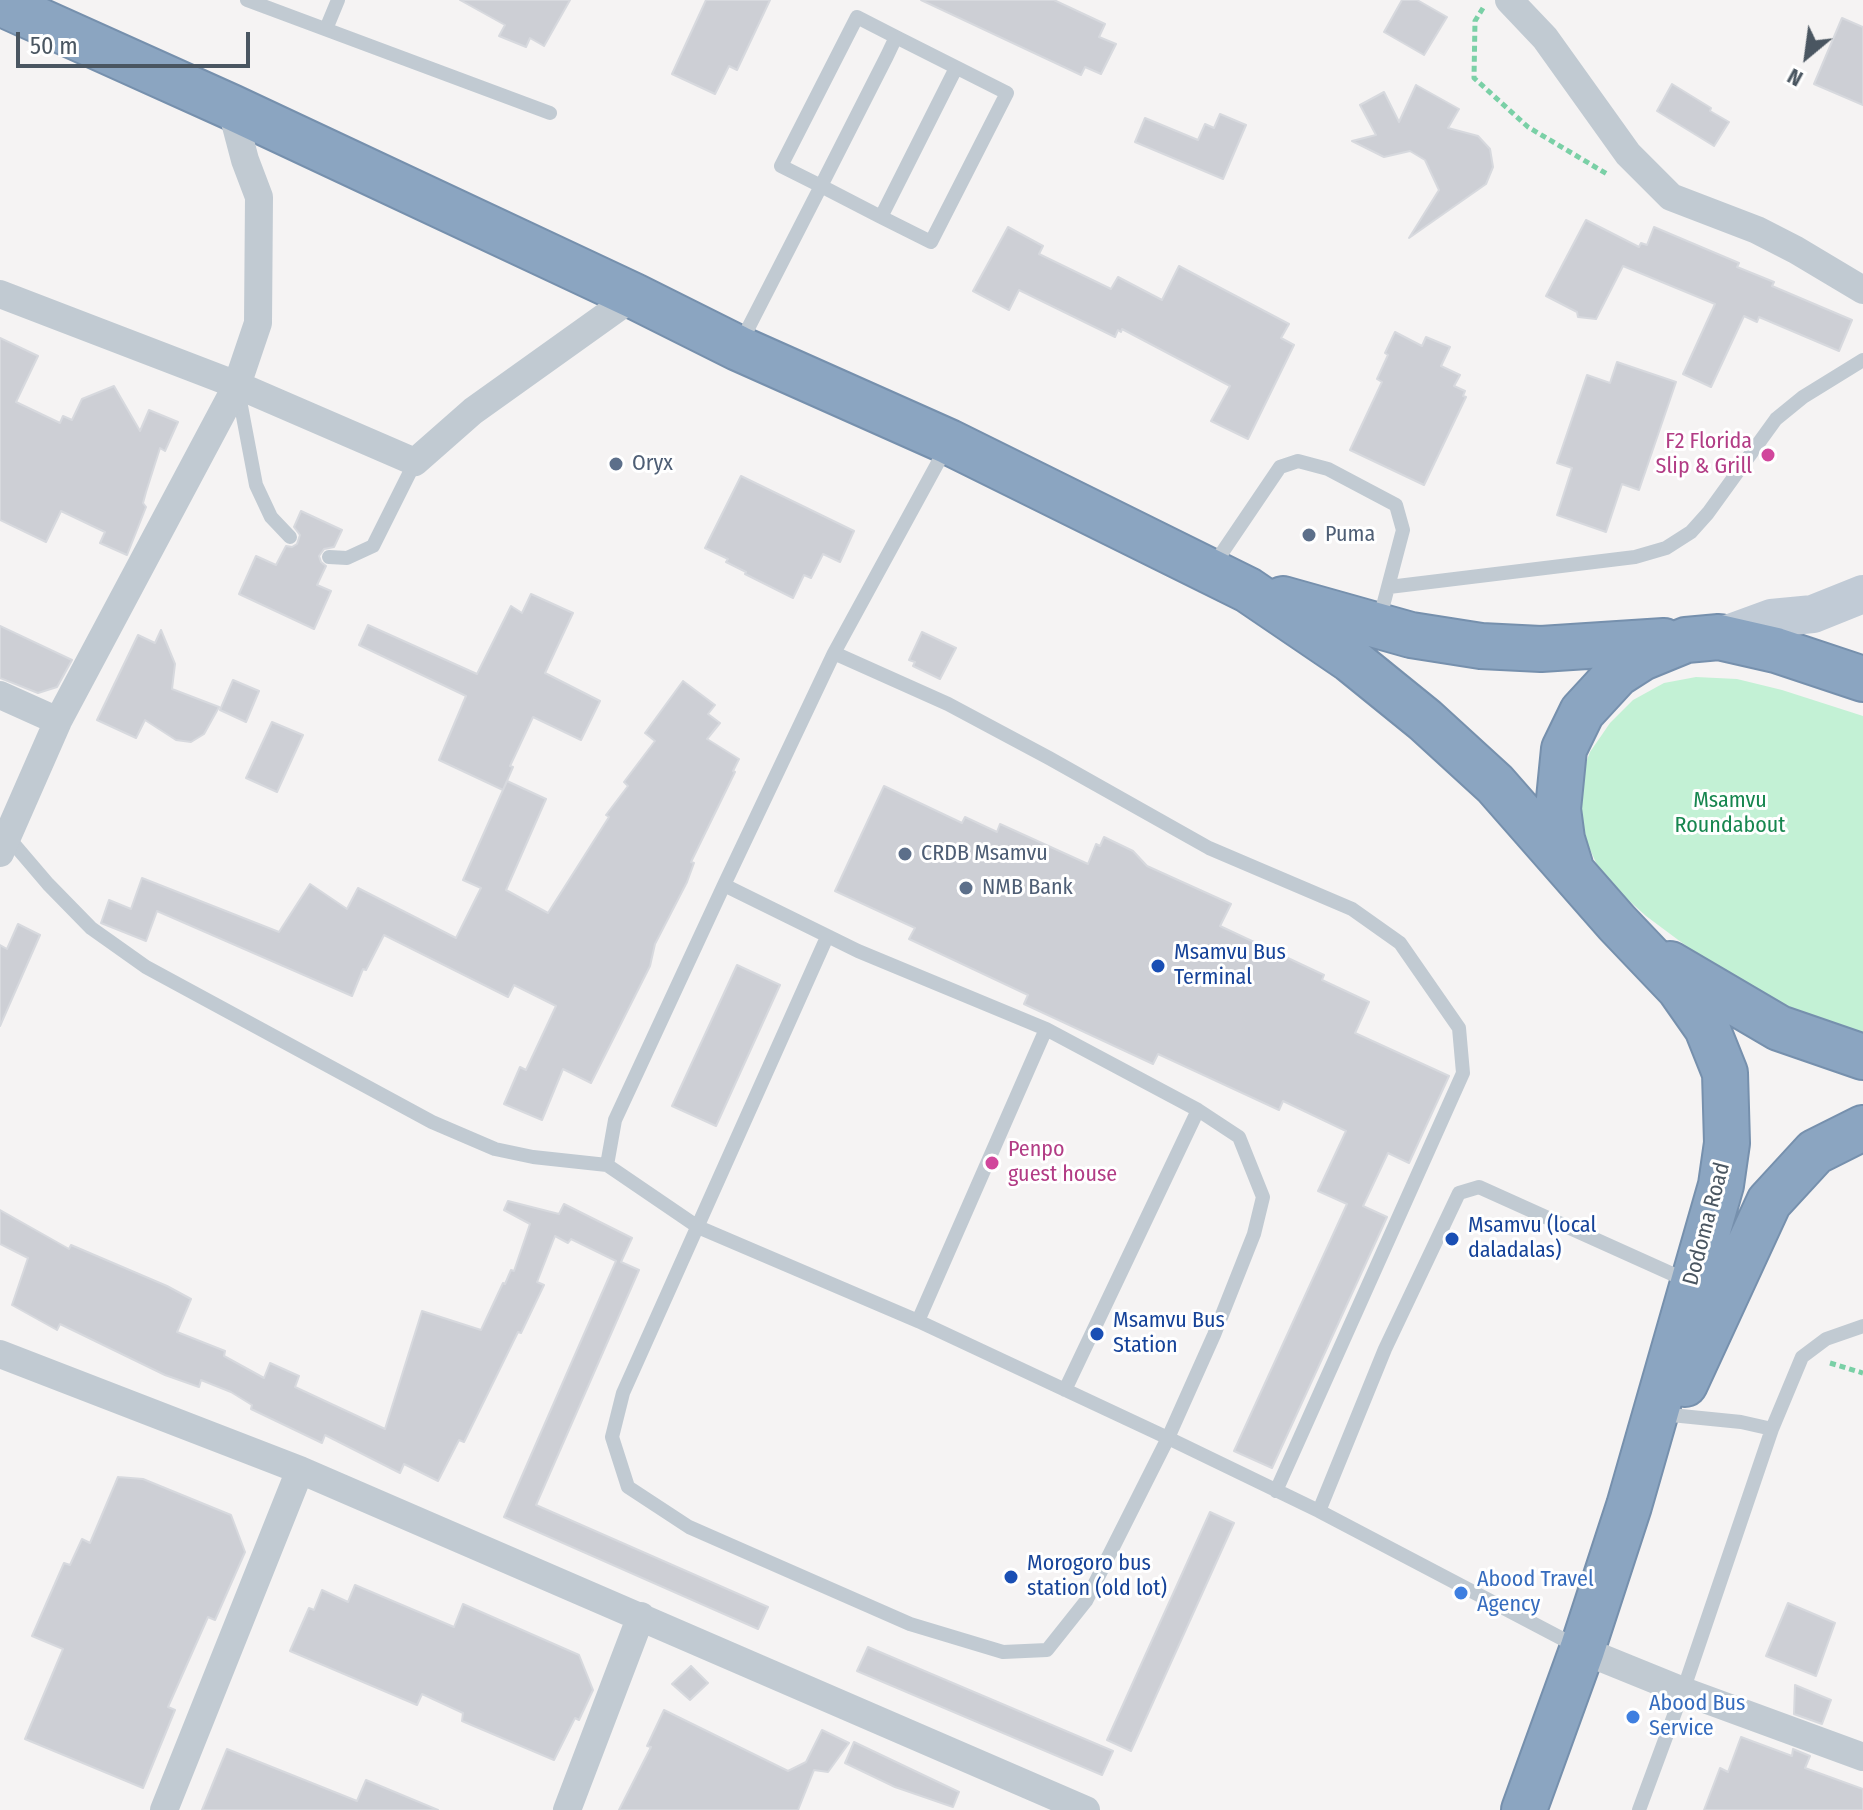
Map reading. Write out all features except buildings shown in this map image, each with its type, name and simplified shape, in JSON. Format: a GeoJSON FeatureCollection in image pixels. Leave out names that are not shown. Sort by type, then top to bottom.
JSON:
{"type":"FeatureCollection","features":[{"type":"Feature","properties":{"kind":"highway"},"geometry":{"type":"LineString","coordinates":[[0,3],[231,107],[738,348],[949,442],[1229,580],[1351,660],[1425,720],[1495,784],[1617,923],[1675,968],[1779,1028],[1863,1057]]}},
{"type":"Feature","properties":{"kind":"highway"},"geometry":{"type":"LineString","coordinates":[[1229,580],[1383,606],[1411,635],[1481,646],[1541,649],[1703,638],[1776,650],[1863,679]]}},
{"type":"Feature","properties":{"kind":"highway"},"geometry":{"type":"LineString","coordinates":[[1572,871],[1562,839],[1558,809],[1564,749],[1582,712],[1617,674],[1642,658],[1703,638]]}},
{"type":"Feature","properties":{"kind":"highway","name":"Dodoma Road"},"geometry":{"type":"LineString","coordinates":[[1524,1810],[1582,1650],[1629,1506],[1721,1185],[1727,1143],[1725,1073],[1707,1028],[1679,988],[1617,923]]}},
{"type":"Feature","properties":{"kind":"highway","name":"Dodoma Road"},"geometry":{"type":"LineString","coordinates":[[1629,1506],[1769,1202],[1815,1152],[1863,1128]]}},
{"type":"Feature","properties":{"kind":"main road"},"geometry":{"type":"LineString","coordinates":[[1703,638],[1771,618],[1813,614],[1863,594]]}},
{"type":"Feature","properties":{"kind":"street"},"geometry":{"type":"LineString","coordinates":[[1509,0],[1545,38],[1628,154],[1671,197],[1757,230],[1863,290]]}},
{"type":"Feature","properties":{"kind":"street"},"geometry":{"type":"LineString","coordinates":[[4,844],[58,721],[237,385],[258,323],[259,197],[231,107]]}},
{"type":"Feature","properties":{"kind":"street"},"geometry":{"type":"LineString","coordinates":[[0,294],[237,385],[415,462],[473,411],[634,296]]}},
{"type":"Feature","properties":{"kind":"street"},"geometry":{"type":"LineString","coordinates":[[0,695],[58,721]]}},
{"type":"Feature","properties":{"kind":"street"},"geometry":{"type":"LineString","coordinates":[[0,1354],[300,1470],[1086,1810]]}},
{"type":"Feature","properties":{"kind":"street"},"geometry":{"type":"LineString","coordinates":[[164,1810],[300,1470]]}},
{"type":"Feature","properties":{"kind":"street"},"geometry":{"type":"LineString","coordinates":[[567,1810],[641,1616]]}},
{"type":"Feature","properties":{"kind":"street"},"geometry":{"type":"LineString","coordinates":[[1582,1650],[1863,1757]]}},
{"type":"Feature","properties":{"kind":"lane"},"geometry":{"type":"LineString","coordinates":[[247,0],[550,113]]}},
{"type":"Feature","properties":{"kind":"lane"},"geometry":{"type":"LineString","coordinates":[[326,29],[338,0]]}},
{"type":"Feature","properties":{"kind":"lane"},"geometry":{"type":"LineString","coordinates":[[857,17],[896,37],[1007,93],[931,242],[781,166],[857,17]]}},
{"type":"Feature","properties":{"kind":"lane"},"geometry":{"type":"LineString","coordinates":[[738,348],[896,37]]}},
{"type":"Feature","properties":{"kind":"lane"},"geometry":{"type":"LineString","coordinates":[[881,217],[956,68]]}},
{"type":"Feature","properties":{"kind":"lane"},"geometry":{"type":"LineString","coordinates":[[1229,580],[1269,479],[1280,467],[1298,461],[1328,469],[1396,505],[1403,530],[1383,606],[1635,557],[1666,548],[1691,532],[1708,513],[1776,419],[1803,397],[1863,360]]}},
{"type":"Feature","properties":{"kind":"lane"},"geometry":{"type":"LineString","coordinates":[[237,385],[256,485],[271,517],[290,537]]}},
{"type":"Feature","properties":{"kind":"lane"},"geometry":{"type":"LineString","coordinates":[[607,1165],[615,1120],[724,885],[834,653],[949,442]]}},
{"type":"Feature","properties":{"kind":"lane"},"geometry":{"type":"LineString","coordinates":[[329,557],[347,558],[373,546],[415,462]]}},
{"type":"Feature","properties":{"kind":"lane"},"geometry":{"type":"LineString","coordinates":[[834,653],[948,704],[1209,848],[1352,909],[1400,943],[1459,1028],[1463,1073],[1276,1491]]}},
{"type":"Feature","properties":{"kind":"lane"},"geometry":{"type":"LineString","coordinates":[[4,844],[91,928],[146,967],[420,1115],[495,1149],[533,1157],[607,1165],[698,1227],[918,1321],[1168,1438],[1319,1511],[1582,1650]]}},
{"type":"Feature","properties":{"kind":"lane"},"geometry":{"type":"LineString","coordinates":[[724,885],[827,937],[1046,1029],[1198,1110],[1239,1137],[1263,1197],[1254,1234],[1168,1438],[1086,1601],[1047,1650],[1003,1652],[910,1624],[689,1527],[628,1487],[612,1437],[623,1393],[827,937]]}},
{"type":"Feature","properties":{"kind":"lane"},"geometry":{"type":"LineString","coordinates":[[918,1321],[1046,1029]]}},
{"type":"Feature","properties":{"kind":"lane"},"geometry":{"type":"LineString","coordinates":[[1065,1390],[1198,1110]]}},
{"type":"Feature","properties":{"kind":"lane"},"geometry":{"type":"LineString","coordinates":[[1319,1511],[1385,1349],[1459,1193],[1479,1187],[1692,1282]]}},
{"type":"Feature","properties":{"kind":"lane"},"geometry":{"type":"LineString","coordinates":[[1639,1810],[1772,1429],[1802,1357],[1826,1339],[1863,1326]]}},
{"type":"Feature","properties":{"kind":"lane"},"geometry":{"type":"LineString","coordinates":[[1671,1415],[1741,1422],[1772,1429]]}},
{"type":"Feature","properties":{"kind":"path"},"geometry":{"type":"LineString","coordinates":[[1488,0],[1475,21],[1474,78],[1528,127],[1600,171],[1614,176]]}},
{"type":"Feature","properties":{"kind":"green space","name":"Msamvu Roundabout"},"geometry":{"type":"Polygon","coordinates":[[[1696,677],[1737,679],[1863,716],[1863,1037],[1839,1030],[1785,1005],[1689,948],[1646,916],[1615,888],[1598,867],[1583,834],[1579,809],[1578,784],[1590,752],[1610,723],[1633,700],[1664,683],[1696,677]]]}},
{"type":"Feature","properties":{"kind":"place","name":"F2 Florida Slip & Grill"},"geometry":{"type":"Point","coordinates":[1768,455]}},
{"type":"Feature","properties":{"kind":"place","name":"Oryx"},"geometry":{"type":"Point","coordinates":[616,464]}},
{"type":"Feature","properties":{"kind":"place","name":"Puma"},"geometry":{"type":"Point","coordinates":[1309,535]}},
{"type":"Feature","properties":{"kind":"place","name":"CRDB Msamvu"},"geometry":{"type":"Point","coordinates":[905,854]}},
{"type":"Feature","properties":{"kind":"place","name":"NMB Bank"},"geometry":{"type":"Point","coordinates":[966,888]}},
{"type":"Feature","properties":{"kind":"place","name":"Msamvu Bus Terminal"},"geometry":{"type":"Point","coordinates":[1158,966]}},
{"type":"Feature","properties":{"kind":"place","name":"Penpo guest house"},"geometry":{"type":"Point","coordinates":[992,1163]}},
{"type":"Feature","properties":{"kind":"place","name":"Msamvu (local daladalas)"},"geometry":{"type":"Point","coordinates":[1452,1239]}},
{"type":"Feature","properties":{"kind":"place","name":"Msamvu Bus Station"},"geometry":{"type":"Point","coordinates":[1097,1334]}},
{"type":"Feature","properties":{"kind":"place","name":"Morogoro bus station (old lot)"},"geometry":{"type":"Point","coordinates":[1011,1577]}},
{"type":"Feature","properties":{"kind":"place","name":"Abood Travel Agency"},"geometry":{"type":"Point","coordinates":[1461,1593]}},
{"type":"Feature","properties":{"kind":"place","name":"Abood Bus Service"},"geometry":{"type":"Point","coordinates":[1633,1717]}}]}
